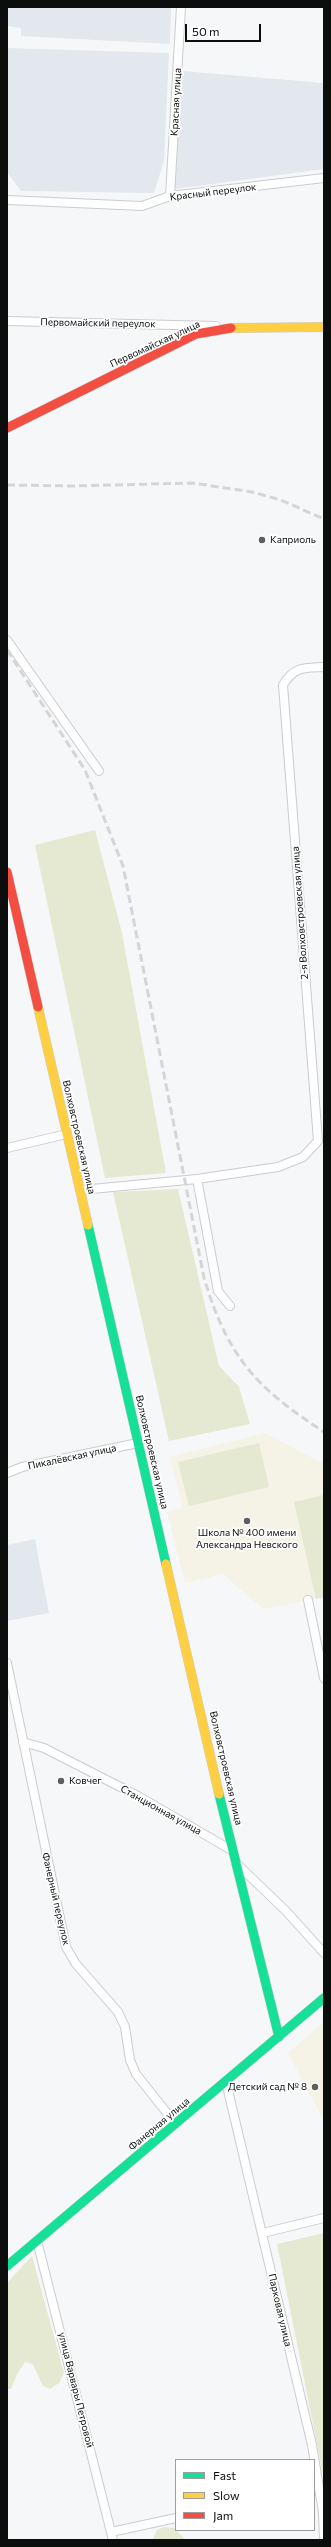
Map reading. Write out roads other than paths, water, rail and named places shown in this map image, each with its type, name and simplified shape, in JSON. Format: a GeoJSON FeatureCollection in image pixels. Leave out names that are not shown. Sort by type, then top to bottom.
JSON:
{"type":"FeatureCollection","features":[{"type":"Feature","properties":{"kind":"street","name":"Красная улица"},"geometry":{"type":"LineString","coordinates":[[170,196],[181,7]]}},
{"type":"Feature","properties":{"kind":"street","name":"Красный переулок"},"geometry":{"type":"LineString","coordinates":[[7,200],[142,206],[170,196],[324,178]]}},
{"type":"Feature","properties":{"kind":"street","name":"Первомайский переулок"},"geometry":{"type":"LineString","coordinates":[[7,321],[237,326]]}},
{"type":"Feature","properties":{"kind":"street","name":"Первомайская улица"},"geometry":{"type":"LineString","coordinates":[[7,428],[196,334],[214,329],[237,326],[324,327]]}},
{"type":"Feature","properties":{"kind":"street"},"geometry":{"type":"LineString","coordinates":[[7,640],[99,771]]}},
{"type":"Feature","properties":{"kind":"street","name":"2-я Волховстроевская улица"},"geometry":{"type":"LineString","coordinates":[[197,1179],[278,1167],[303,1157],[318,1141],[283,684],[289,674],[302,668],[324,667]]}},
{"type":"Feature","properties":{"kind":"street","name":"Волховстроевская улица"},"geometry":{"type":"LineString","coordinates":[[7,872],[233,1851],[279,2037]]}},
{"type":"Feature","properties":{"kind":"street"},"geometry":{"type":"LineString","coordinates":[[7,1148],[67,1134]]}},
{"type":"Feature","properties":{"kind":"street"},"geometry":{"type":"LineString","coordinates":[[81,1190],[197,1179],[218,1291],[230,1306]]}},
{"type":"Feature","properties":{"kind":"street","name":"Пикалёвская улица"},"geometry":{"type":"LineString","coordinates":[[7,1472],[22,1467],[138,1443]]}},
{"type":"Feature","properties":{"kind":"street"},"geometry":{"type":"LineString","coordinates":[[308,1600],[324,1678]]}},
{"type":"Feature","properties":{"kind":"street","name":"Фанерный переулок"},"geometry":{"type":"LineString","coordinates":[[7,1663],[66,1947],[76,1964],[118,2012],[125,2027],[130,2060],[136,2074],[167,2113],[167,2131]]}},
{"type":"Feature","properties":{"kind":"street","name":"Станционная улица"},"geometry":{"type":"LineString","coordinates":[[23,1742],[44,1748],[138,1796],[233,1851]]}},
{"type":"Feature","properties":{"kind":"street"},"geometry":{"type":"LineString","coordinates":[[236,1863],[286,1911],[324,1953]]}},
{"type":"Feature","properties":{"kind":"street","name":"Фанерная улица"},"geometry":{"type":"LineString","coordinates":[[7,2266],[324,1998]]}},
{"type":"Feature","properties":{"kind":"street","name":"Парковая улица"},"geometry":{"type":"LineString","coordinates":[[226,2082],[263,2233],[311,2459]]}},
{"type":"Feature","properties":{"kind":"street"},"geometry":{"type":"LineString","coordinates":[[263,2233],[324,2218]]}},
{"type":"Feature","properties":{"kind":"street","name":"улица Варвары Петровой"},"geometry":{"type":"LineString","coordinates":[[37,2241],[112,2536]]}},
{"type":"Feature","properties":{"kind":"street","name":"Парковая улица"},"geometry":{"type":"LineString","coordinates":[[316,2480],[324,2540]]}},
{"type":"Feature","properties":{"kind":"street"},"geometry":{"type":"LineString","coordinates":[[112,2536],[175,2518]]}},
{"type":"Feature","properties":{"kind":"railway"},"geometry":{"type":"LineString","coordinates":[[7,485],[72,486],[193,483],[252,492],[281,500],[324,519]]}},
{"type":"Feature","properties":{"kind":"railway"},"geometry":{"type":"LineString","coordinates":[[7,650],[85,770],[123,866],[204,1278],[213,1305],[234,1350],[247,1368],[280,1400],[324,1432]]}},
{"type":"Feature","properties":{"kind":"place","name":"Каприоль"},"geometry":{"type":"Point","coordinates":[262,540]}},
{"type":"Feature","properties":{"kind":"place","name":"Школа № 400 имени Александра Невского"},"geometry":{"type":"Point","coordinates":[247,1521]}},
{"type":"Feature","properties":{"kind":"place","name":"Ковчег"},"geometry":{"type":"Point","coordinates":[61,1781]}},
{"type":"Feature","properties":{"kind":"place","name":"Детский сад № 8"},"geometry":{"type":"Point","coordinates":[315,2087]}}]}
